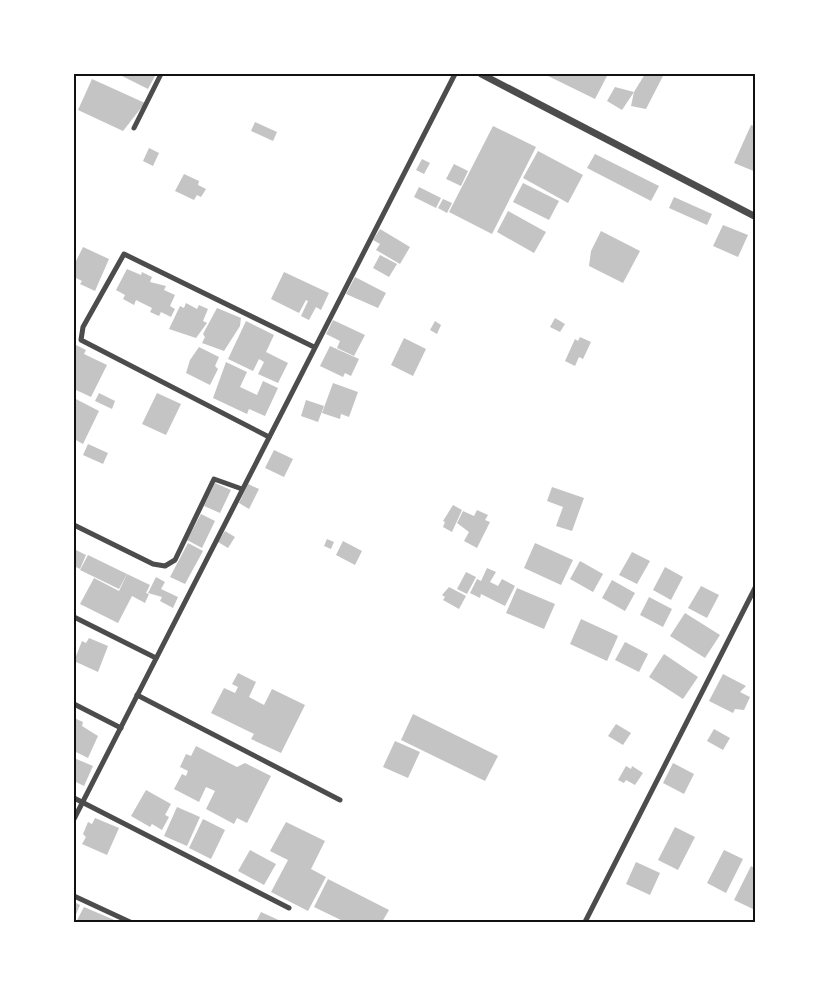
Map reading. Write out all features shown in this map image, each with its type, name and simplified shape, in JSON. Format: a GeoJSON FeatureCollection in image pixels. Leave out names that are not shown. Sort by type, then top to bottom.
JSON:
{"type":"FeatureCollection","features":[{"type":"Feature","properties":{"kind":"street"},"geometry":{"type":"LineString","coordinates":[[134,128],[161,74]]}},
{"type":"Feature","properties":{"kind":"street"},"geometry":{"type":"LineString","coordinates":[[74,819],[455,74]]}},
{"type":"Feature","properties":{"kind":"street"},"geometry":{"type":"LineString","coordinates":[[481,74],[756,216]]}},
{"type":"Feature","properties":{"kind":"street"},"geometry":{"type":"LineString","coordinates":[[269,437],[81,340],[83,327],[124,254],[314,347]]}},
{"type":"Feature","properties":{"kind":"street"},"geometry":{"type":"LineString","coordinates":[[74,525],[153,564],[165,566],[175,560],[214,479],[242,489]]}},
{"type":"Feature","properties":{"kind":"street"},"geometry":{"type":"LineString","coordinates":[[585,922],[756,586]]}},
{"type":"Feature","properties":{"kind":"street"},"geometry":{"type":"LineString","coordinates":[[74,617],[156,658]]}},
{"type":"Feature","properties":{"kind":"street"},"geometry":{"type":"LineString","coordinates":[[137,695],[340,800]]}},
{"type":"Feature","properties":{"kind":"street"},"geometry":{"type":"LineString","coordinates":[[74,704],[121,728]]}},
{"type":"Feature","properties":{"kind":"street"},"geometry":{"type":"LineString","coordinates":[[74,798],[289,908]]}},
{"type":"Feature","properties":{"kind":"street"},"geometry":{"type":"LineString","coordinates":[[74,896],[130,922]]}},
{"type":"Feature","properties":{"kind":"building"},"geometry":{"type":"Polygon","coordinates":[[[118,74],[156,74],[148,89],[118,74]]]}},
{"type":"Feature","properties":{"kind":"building"},"geometry":{"type":"Polygon","coordinates":[[[544,74],[608,74],[595,99],[544,74]]]}},
{"type":"Feature","properties":{"kind":"building"},"geometry":{"type":"Polygon","coordinates":[[[645,74],[664,74],[646,109],[631,106],[634,92],[645,74]]]}},
{"type":"Feature","properties":{"kind":"building"},"geometry":{"type":"Polygon","coordinates":[[[92,79],[145,103],[123,131],[78,110],[92,79]]]}},
{"type":"Feature","properties":{"kind":"building"},"geometry":{"type":"Polygon","coordinates":[[[615,87],[634,92],[622,110],[607,101],[615,87]]]}},
{"type":"Feature","properties":{"kind":"building"},"geometry":{"type":"Polygon","coordinates":[[[255,122],[277,132],[273,141],[251,131],[255,122]]]}},
{"type":"Feature","properties":{"kind":"building"},"geometry":{"type":"Polygon","coordinates":[[[751,125],[756,127],[756,172],[734,163],[751,125]]]}},
{"type":"Feature","properties":{"kind":"building"},"geometry":{"type":"Polygon","coordinates":[[[493,126],[536,147],[492,234],[449,212],[493,126]]]}},
{"type":"Feature","properties":{"kind":"building"},"geometry":{"type":"Polygon","coordinates":[[[149,148],[159,153],[153,166],[143,161],[149,148]]]}},
{"type":"Feature","properties":{"kind":"building"},"geometry":{"type":"Polygon","coordinates":[[[538,151],[583,175],[568,203],[523,178],[538,151]]]}},
{"type":"Feature","properties":{"kind":"building"},"geometry":{"type":"Polygon","coordinates":[[[595,154],[659,186],[651,201],[587,168],[595,154]]]}},
{"type":"Feature","properties":{"kind":"building"},"geometry":{"type":"Polygon","coordinates":[[[422,159],[430,163],[424,174],[416,170],[422,159]]]}},
{"type":"Feature","properties":{"kind":"building"},"geometry":{"type":"Polygon","coordinates":[[[454,164],[468,171],[461,186],[446,179],[454,164]]]}},
{"type":"Feature","properties":{"kind":"building"},"geometry":{"type":"Polygon","coordinates":[[[184,174],[199,181],[198,185],[206,189],[201,197],[197,195],[194,200],[175,191],[184,174]]]}},
{"type":"Feature","properties":{"kind":"building"},"geometry":{"type":"Polygon","coordinates":[[[523,183],[559,201],[549,220],[513,202],[523,183]]]}},
{"type":"Feature","properties":{"kind":"building"},"geometry":{"type":"Polygon","coordinates":[[[419,187],[441,198],[436,208],[414,197],[419,187]]]}},
{"type":"Feature","properties":{"kind":"building"},"geometry":{"type":"Polygon","coordinates":[[[674,197],[712,214],[707,225],[669,208],[674,197]]]}},
{"type":"Feature","properties":{"kind":"building"},"geometry":{"type":"Polygon","coordinates":[[[443,199],[452,203],[447,213],[438,208],[443,199]]]}},
{"type":"Feature","properties":{"kind":"building"},"geometry":{"type":"Polygon","coordinates":[[[508,211],[546,232],[534,253],[497,232],[508,211]]]}},
{"type":"Feature","properties":{"kind":"building"},"geometry":{"type":"Polygon","coordinates":[[[723,225],[748,235],[738,257],[713,246],[723,225]]]}},
{"type":"Feature","properties":{"kind":"building"},"geometry":{"type":"Polygon","coordinates":[[[380,229],[410,247],[400,264],[376,250],[380,244],[373,240],[380,229]]]}},
{"type":"Feature","properties":{"kind":"building"},"geometry":{"type":"Polygon","coordinates":[[[601,231],[640,251],[623,283],[589,266],[591,251],[601,231]]]}},
{"type":"Feature","properties":{"kind":"building"},"geometry":{"type":"Polygon","coordinates":[[[83,247],[109,259],[95,291],[80,284],[82,281],[76,278],[74,283],[74,265],[83,247]]]}},
{"type":"Feature","properties":{"kind":"building"},"geometry":{"type":"Polygon","coordinates":[[[380,255],[397,264],[389,277],[373,268],[380,255]]]}},
{"type":"Feature","properties":{"kind":"building"},"geometry":{"type":"Polygon","coordinates":[[[127,269],[152,277],[150,282],[166,286],[164,290],[175,295],[170,306],[175,309],[171,317],[161,312],[159,316],[150,312],[152,308],[136,300],[134,305],[123,299],[125,295],[116,290],[127,269]]]}},
{"type":"Feature","properties":{"kind":"building"},"geometry":{"type":"Polygon","coordinates":[[[284,272],[329,293],[321,310],[316,307],[309,320],[301,316],[308,301],[306,300],[299,313],[271,299],[284,272]]]}},
{"type":"Feature","properties":{"kind":"building"},"geometry":{"type":"Polygon","coordinates":[[[355,277],[386,293],[378,308],[346,294],[355,277]]]}},
{"type":"Feature","properties":{"kind":"building"},"geometry":{"type":"Polygon","coordinates":[[[186,303],[197,309],[199,305],[208,309],[203,321],[207,323],[196,338],[169,329],[180,306],[184,308],[186,303]]]}},
{"type":"Feature","properties":{"kind":"building"},"geometry":{"type":"Polygon","coordinates":[[[217,308],[241,318],[240,326],[224,351],[202,343],[205,337],[203,334],[217,308]]]}},
{"type":"Feature","properties":{"kind":"building"},"geometry":{"type":"Polygon","coordinates":[[[555,318],[565,324],[560,332],[550,327],[555,318]]]}},
{"type":"Feature","properties":{"kind":"building"},"geometry":{"type":"Polygon","coordinates":[[[333,320],[365,335],[354,356],[337,348],[340,341],[326,334],[333,320]]]}},
{"type":"Feature","properties":{"kind":"building"},"geometry":{"type":"Polygon","coordinates":[[[246,321],[274,335],[266,352],[288,363],[278,383],[258,374],[264,362],[259,359],[253,371],[228,359],[246,321]]]}},
{"type":"Feature","properties":{"kind":"building"},"geometry":{"type":"Polygon","coordinates":[[[435,321],[441,325],[437,334],[430,330],[435,321]]]}},
{"type":"Feature","properties":{"kind":"building"},"geometry":{"type":"Polygon","coordinates":[[[580,337],[591,342],[583,359],[579,357],[575,366],[565,361],[575,339],[578,341],[580,337]]]}},
{"type":"Feature","properties":{"kind":"building"},"geometry":{"type":"Polygon","coordinates":[[[404,338],[426,349],[413,376],[391,365],[404,338]]]}},
{"type":"Feature","properties":{"kind":"building"},"geometry":{"type":"Polygon","coordinates":[[[76,345],[86,350],[84,354],[107,365],[91,397],[74,389],[76,345]]]}},
{"type":"Feature","properties":{"kind":"building"},"geometry":{"type":"Polygon","coordinates":[[[330,346],[359,359],[351,376],[345,373],[343,377],[320,366],[330,346]]]}},
{"type":"Feature","properties":{"kind":"building"},"geometry":{"type":"Polygon","coordinates":[[[199,347],[219,357],[215,366],[218,369],[210,385],[186,373],[190,360],[199,347]]]}},
{"type":"Feature","properties":{"kind":"building"},"geometry":{"type":"Polygon","coordinates":[[[226,362],[247,372],[240,387],[257,395],[263,381],[278,388],[265,416],[249,409],[247,414],[213,398],[226,362]]]}},
{"type":"Feature","properties":{"kind":"building"},"geometry":{"type":"Polygon","coordinates":[[[333,383],[358,392],[349,417],[341,414],[340,419],[322,413],[333,383]]]}},
{"type":"Feature","properties":{"kind":"building"},"geometry":{"type":"Polygon","coordinates":[[[99,393],[115,401],[112,409],[95,401],[99,393]]]}},
{"type":"Feature","properties":{"kind":"building"},"geometry":{"type":"Polygon","coordinates":[[[157,393],[181,404],[166,435],[142,424],[157,393]]]}},
{"type":"Feature","properties":{"kind":"building"},"geometry":{"type":"Polygon","coordinates":[[[74,398],[99,411],[83,444],[74,439],[74,398]]]}},
{"type":"Feature","properties":{"kind":"building"},"geometry":{"type":"Polygon","coordinates":[[[306,400],[324,406],[318,422],[301,416],[306,400]]]}},
{"type":"Feature","properties":{"kind":"building"},"geometry":{"type":"Polygon","coordinates":[[[88,444],[108,453],[103,464],[83,455],[88,444]]]}},
{"type":"Feature","properties":{"kind":"building"},"geometry":{"type":"Polygon","coordinates":[[[274,450],[293,459],[284,477],[265,468],[274,450]]]}},
{"type":"Feature","properties":{"kind":"building"},"geometry":{"type":"Polygon","coordinates":[[[215,483],[231,490],[220,513],[204,506],[215,483]]]}},
{"type":"Feature","properties":{"kind":"building"},"geometry":{"type":"Polygon","coordinates":[[[248,484],[259,489],[249,509],[239,503],[248,484]]]}},
{"type":"Feature","properties":{"kind":"building"},"geometry":{"type":"Polygon","coordinates":[[[552,487],[584,498],[572,531],[556,526],[563,507],[547,501],[552,487]]]}},
{"type":"Feature","properties":{"kind":"building"},"geometry":{"type":"Polygon","coordinates":[[[453,505],[462,510],[452,532],[443,527],[445,522],[443,521],[453,505]]]}},
{"type":"Feature","properties":{"kind":"building"},"geometry":{"type":"Polygon","coordinates":[[[477,510],[488,515],[485,520],[490,522],[477,548],[464,541],[469,532],[457,523],[463,511],[474,516],[477,510]]]}},
{"type":"Feature","properties":{"kind":"building"},"geometry":{"type":"Polygon","coordinates":[[[201,514],[215,521],[202,548],[187,540],[201,514]]]}},
{"type":"Feature","properties":{"kind":"building"},"geometry":{"type":"Polygon","coordinates":[[[225,531],[235,537],[228,548],[218,542],[225,531]]]}},
{"type":"Feature","properties":{"kind":"building"},"geometry":{"type":"Polygon","coordinates":[[[327,539],[334,542],[331,549],[324,546],[327,539]]]}},
{"type":"Feature","properties":{"kind":"building"},"geometry":{"type":"Polygon","coordinates":[[[343,541],[362,551],[355,565],[336,555],[343,541]]]}},
{"type":"Feature","properties":{"kind":"building"},"geometry":{"type":"Polygon","coordinates":[[[188,543],[203,551],[185,584],[170,577],[188,543]]]}},
{"type":"Feature","properties":{"kind":"building"},"geometry":{"type":"Polygon","coordinates":[[[535,543],[573,560],[561,585],[524,568],[535,543]]]}},
{"type":"Feature","properties":{"kind":"building"},"geometry":{"type":"Polygon","coordinates":[[[74,549],[86,555],[80,569],[74,566],[74,549]]]}},
{"type":"Feature","properties":{"kind":"building"},"geometry":{"type":"Polygon","coordinates":[[[632,552],[650,561],[637,584],[619,575],[632,552]]]}},
{"type":"Feature","properties":{"kind":"building"},"geometry":{"type":"Polygon","coordinates":[[[88,555],[127,574],[119,589],[80,570],[88,555]]]}},
{"type":"Feature","properties":{"kind":"building"},"geometry":{"type":"Polygon","coordinates":[[[580,561],[603,574],[593,592],[570,579],[580,561]]]}},
{"type":"Feature","properties":{"kind":"building"},"geometry":{"type":"Polygon","coordinates":[[[665,567],[683,577],[671,600],[653,590],[665,567]]]}},
{"type":"Feature","properties":{"kind":"building"},"geometry":{"type":"Polygon","coordinates":[[[487,568],[496,572],[490,582],[498,586],[502,579],[515,586],[505,606],[481,594],[480,598],[470,593],[477,579],[481,581],[487,568]]]}},
{"type":"Feature","properties":{"kind":"building"},"geometry":{"type":"Polygon","coordinates":[[[466,572],[476,577],[467,594],[457,589],[466,572]]]}},
{"type":"Feature","properties":{"kind":"building"},"geometry":{"type":"Polygon","coordinates":[[[127,574],[150,585],[146,593],[149,594],[145,603],[132,596],[118,623],[80,604],[94,578],[119,591],[127,574]]]}},
{"type":"Feature","properties":{"kind":"building"},"geometry":{"type":"Polygon","coordinates":[[[156,577],[165,582],[161,589],[178,597],[173,608],[160,601],[162,597],[148,593],[156,577]]]}},
{"type":"Feature","properties":{"kind":"building"},"geometry":{"type":"Polygon","coordinates":[[[612,580],[635,593],[625,611],[602,598],[612,580]]]}},
{"type":"Feature","properties":{"kind":"building"},"geometry":{"type":"Polygon","coordinates":[[[701,586],[719,595],[707,618],[688,608],[701,586]]]}},
{"type":"Feature","properties":{"kind":"building"},"geometry":{"type":"Polygon","coordinates":[[[449,587],[466,596],[459,609],[443,600],[445,597],[442,595],[449,587]]]}},
{"type":"Feature","properties":{"kind":"building"},"geometry":{"type":"Polygon","coordinates":[[[517,588],[555,604],[544,629],[506,613],[517,588]]]}},
{"type":"Feature","properties":{"kind":"building"},"geometry":{"type":"Polygon","coordinates":[[[649,597],[672,609],[663,627],[640,615],[649,597]]]}},
{"type":"Feature","properties":{"kind":"building"},"geometry":{"type":"Polygon","coordinates":[[[685,613],[720,635],[705,658],[670,636],[685,613]]]}},
{"type":"Feature","properties":{"kind":"building"},"geometry":{"type":"Polygon","coordinates":[[[581,619],[618,636],[607,661],[570,644],[581,619]]]}},
{"type":"Feature","properties":{"kind":"building"},"geometry":{"type":"Polygon","coordinates":[[[89,638],[108,646],[98,672],[74,661],[82,641],[86,643],[89,638]]]}},
{"type":"Feature","properties":{"kind":"building"},"geometry":{"type":"Polygon","coordinates":[[[625,642],[648,654],[639,672],[615,660],[625,642]]]}},
{"type":"Feature","properties":{"kind":"building"},"geometry":{"type":"Polygon","coordinates":[[[664,654],[698,677],[683,699],[649,677],[664,654]]]}},
{"type":"Feature","properties":{"kind":"building"},"geometry":{"type":"Polygon","coordinates":[[[238,673],[256,682],[249,697],[264,705],[272,689],[305,705],[281,753],[251,739],[254,734],[211,713],[224,688],[235,693],[238,687],[232,684],[238,673]]]}},
{"type":"Feature","properties":{"kind":"building"},"geometry":{"type":"Polygon","coordinates":[[[723,674],[746,686],[740,692],[750,697],[744,710],[735,709],[733,713],[709,701],[723,674]]]}},
{"type":"Feature","properties":{"kind":"building"},"geometry":{"type":"Polygon","coordinates":[[[413,714],[498,756],[485,781],[401,740],[413,714]]]}},
{"type":"Feature","properties":{"kind":"building"},"geometry":{"type":"Polygon","coordinates":[[[74,718],[83,722],[82,726],[98,736],[88,758],[74,751],[74,718]]]}},
{"type":"Feature","properties":{"kind":"building"},"geometry":{"type":"Polygon","coordinates":[[[616,724],[631,733],[623,745],[608,736],[616,724]]]}},
{"type":"Feature","properties":{"kind":"building"},"geometry":{"type":"Polygon","coordinates":[[[714,729],[730,738],[723,750],[707,741],[714,729]]]}},
{"type":"Feature","properties":{"kind":"building"},"geometry":{"type":"Polygon","coordinates":[[[395,741],[420,752],[408,778],[383,767],[395,741]]]}},
{"type":"Feature","properties":{"kind":"building"},"geometry":{"type":"Polygon","coordinates":[[[196,746],[237,767],[245,763],[271,776],[247,823],[237,818],[234,824],[206,809],[215,791],[206,787],[199,802],[174,789],[182,774],[186,776],[188,771],[180,767],[186,754],[191,756],[196,746]]]}},
{"type":"Feature","properties":{"kind":"building"},"geometry":{"type":"Polygon","coordinates":[[[74,758],[93,766],[84,786],[74,781],[74,758]]]}},
{"type":"Feature","properties":{"kind":"building"},"geometry":{"type":"Polygon","coordinates":[[[673,763],[694,774],[684,794],[663,783],[673,763]]]}},
{"type":"Feature","properties":{"kind":"building"},"geometry":{"type":"Polygon","coordinates":[[[626,766],[631,769],[632,766],[643,773],[635,785],[626,780],[624,783],[618,780],[626,766]]]}},
{"type":"Feature","properties":{"kind":"building"},"geometry":{"type":"Polygon","coordinates":[[[146,790],[171,804],[165,815],[169,817],[162,830],[152,824],[150,827],[131,816],[146,790]]]}},
{"type":"Feature","properties":{"kind":"building"},"geometry":{"type":"Polygon","coordinates":[[[177,807],[200,817],[187,846],[164,836],[177,807]]]}},
{"type":"Feature","properties":{"kind":"building"},"geometry":{"type":"Polygon","coordinates":[[[95,818],[119,828],[107,855],[82,844],[86,837],[83,834],[88,822],[92,824],[95,818]]]}},
{"type":"Feature","properties":{"kind":"building"},"geometry":{"type":"Polygon","coordinates":[[[203,819],[225,830],[211,859],[189,848],[203,819]]]}},
{"type":"Feature","properties":{"kind":"building"},"geometry":{"type":"Polygon","coordinates":[[[286,822],[325,841],[311,869],[326,877],[308,911],[271,892],[288,860],[270,851],[286,822]]]}},
{"type":"Feature","properties":{"kind":"building"},"geometry":{"type":"Polygon","coordinates":[[[675,827],[695,837],[678,870],[658,860],[675,827]]]}},
{"type":"Feature","properties":{"kind":"building"},"geometry":{"type":"Polygon","coordinates":[[[250,850],[276,864],[264,885],[238,871],[250,850]]]}},
{"type":"Feature","properties":{"kind":"building"},"geometry":{"type":"Polygon","coordinates":[[[724,850],[743,859],[726,893],[707,883],[724,850]]]}},
{"type":"Feature","properties":{"kind":"building"},"geometry":{"type":"Polygon","coordinates":[[[636,862],[660,873],[650,895],[626,884],[636,862]]]}},
{"type":"Feature","properties":{"kind":"building"},"geometry":{"type":"Polygon","coordinates":[[[751,866],[756,869],[756,904],[753,909],[734,900],[751,866]]]}},
{"type":"Feature","properties":{"kind":"building"},"geometry":{"type":"Polygon","coordinates":[[[328,879],[389,910],[382,922],[345,922],[314,907],[328,879]]]}},
{"type":"Feature","properties":{"kind":"building"},"geometry":{"type":"Polygon","coordinates":[[[74,902],[80,905],[74,919],[74,902]]]}},
{"type":"Feature","properties":{"kind":"building"},"geometry":{"type":"Polygon","coordinates":[[[84,907],[119,922],[76,922],[84,907]]]}},
{"type":"Feature","properties":{"kind":"building"},"geometry":{"type":"Polygon","coordinates":[[[261,912],[283,922],[256,922],[261,912]]]}}]}
